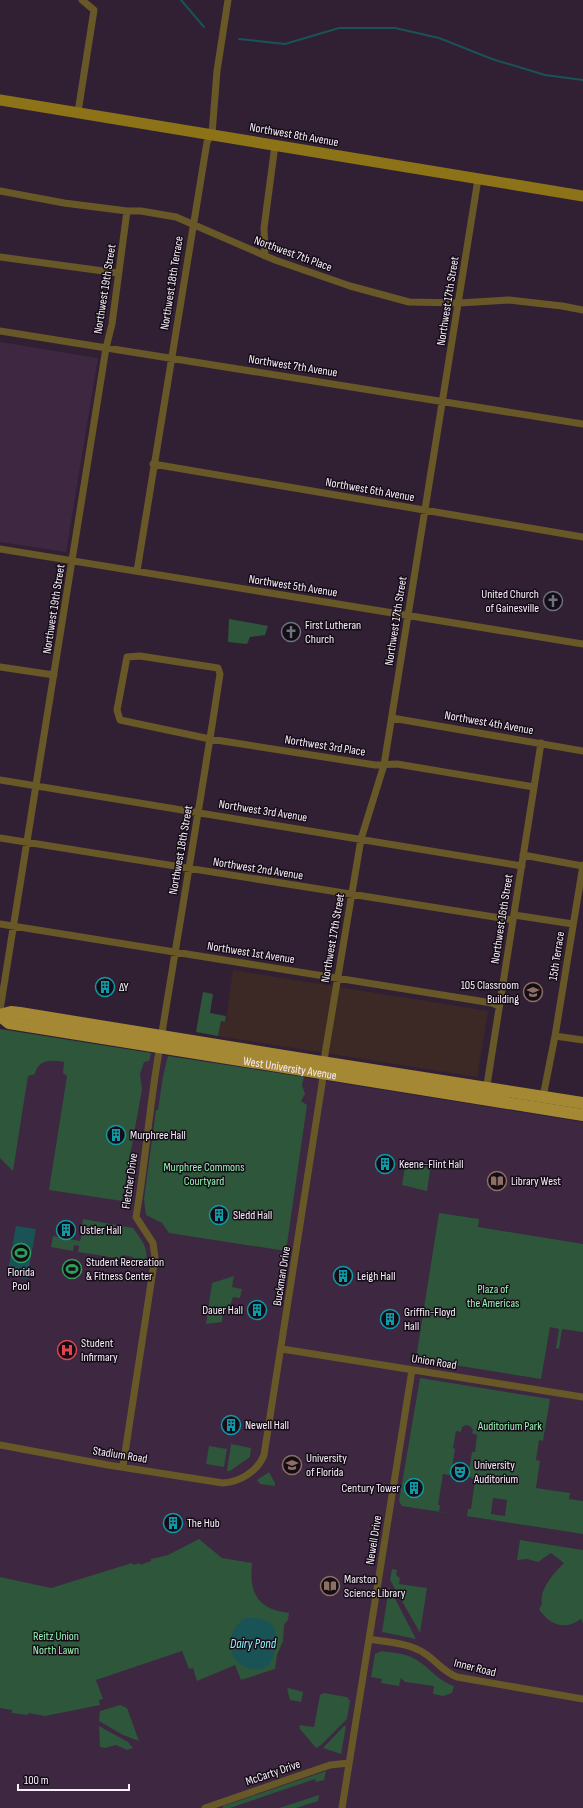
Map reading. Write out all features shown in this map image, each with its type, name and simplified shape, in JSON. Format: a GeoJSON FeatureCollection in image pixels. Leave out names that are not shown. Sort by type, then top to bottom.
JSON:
{"type":"FeatureCollection","features":[{"type":"Feature","properties":{"kind":"main road","name":"West University Avenue"},"geometry":{"type":"LineString","coordinates":[[0,1016],[11,1012],[161,1041],[485,1093],[583,1115]]}},
{"type":"Feature","properties":{"kind":"main road","name":"West University Avenue"},"geometry":{"type":"LineString","coordinates":[[485,1093],[543,1096],[583,1102]]}},
{"type":"Feature","properties":{"kind":"street"},"geometry":{"type":"LineString","coordinates":[[78,112],[94,10],[82,0]]}},
{"type":"Feature","properties":{"kind":"street","name":"Northwest 18th Terrace"},"geometry":{"type":"LineString","coordinates":[[137,571],[206,142],[212,134],[218,71],[228,0]]}},
{"type":"Feature","properties":{"kind":"street","name":"Northwest 8th Avenue"},"geometry":{"type":"LineString","coordinates":[[0,100],[583,196]]}},
{"type":"Feature","properties":{"kind":"street"},"geometry":{"type":"LineString","coordinates":[[265,256],[264,228],[276,145]]}},
{"type":"Feature","properties":{"kind":"street","name":"Northwest 17th Street"},"geometry":{"type":"LineString","coordinates":[[324,1068],[337,978],[361,839],[384,764],[392,718],[478,179]]}},
{"type":"Feature","properties":{"kind":"street","name":"Northwest 7th Place"},"geometry":{"type":"LineString","coordinates":[[0,192],[169,216],[193,223],[265,256],[350,286],[409,302],[459,303],[509,300],[583,310]]}},
{"type":"Feature","properties":{"kind":"street","name":"Northwest 19th Street"},"geometry":{"type":"LineString","coordinates":[[0,1010],[106,348],[112,324],[118,273],[128,211]]}},
{"type":"Feature","properties":{"kind":"street"},"geometry":{"type":"LineString","coordinates":[[0,257],[118,273]]}},
{"type":"Feature","properties":{"kind":"street","name":"Northwest 7th Avenue"},"geometry":{"type":"LineString","coordinates":[[0,330],[583,424]]}},
{"type":"Feature","properties":{"kind":"street","name":"Northwest 6th Avenue"},"geometry":{"type":"LineString","coordinates":[[153,464],[583,536]]}},
{"type":"Feature","properties":{"kind":"street","name":"Northwest 5th Avenue"},"geometry":{"type":"LineString","coordinates":[[0,549],[583,644]]}},
{"type":"Feature","properties":{"kind":"street","name":"Northwest 3rd Place"},"geometry":{"type":"LineString","coordinates":[[218,668],[140,656],[127,656],[117,714],[120,720],[210,739],[375,765],[397,764],[534,787]]}},
{"type":"Feature","properties":{"kind":"street"},"geometry":{"type":"LineString","coordinates":[[0,667],[54,675]]}},
{"type":"Feature","properties":{"kind":"street","name":"Northwest 18th Street"},"geometry":{"type":"LineString","coordinates":[[161,1041],[199,812],[220,674],[218,668]]}},
{"type":"Feature","properties":{"kind":"street","name":"Northwest 4th Avenue"},"geometry":{"type":"LineString","coordinates":[[392,718],[583,751]]}},
{"type":"Feature","properties":{"kind":"street","name":"Northwest 16th Street"},"geometry":{"type":"LineString","coordinates":[[485,1093],[541,743]]}},
{"type":"Feature","properties":{"kind":"street","name":"Northwest 3rd Avenue"},"geometry":{"type":"LineString","coordinates":[[0,780],[522,866]]}},
{"type":"Feature","properties":{"kind":"street","name":"Northwest 2nd Avenue"},"geometry":{"type":"LineString","coordinates":[[0,838],[352,896],[573,924]]}},
{"type":"Feature","properties":{"kind":"street"},"geometry":{"type":"LineString","coordinates":[[524,855],[583,866]]}},
{"type":"Feature","properties":{"kind":"street","name":"15th Terrace"},"geometry":{"type":"LineString","coordinates":[[543,1096],[556,1036],[583,866]]}},
{"type":"Feature","properties":{"kind":"street","name":"Northwest 1st Avenue"},"geometry":{"type":"LineString","coordinates":[[0,924],[337,978],[499,1006]]}},
{"type":"Feature","properties":{"kind":"street"},"geometry":{"type":"LineString","coordinates":[[556,1036],[583,1040]]}},
{"type":"Feature","properties":{"kind":"street","name":"Fletcher Drive"},"geometry":{"type":"LineString","coordinates":[[123,1466],[156,1257],[153,1243],[136,1217],[161,1041]]}},
{"type":"Feature","properties":{"kind":"street","name":"Buckman Drive"},"geometry":{"type":"LineString","coordinates":[[237,1480],[258,1466],[264,1455],[282,1349],[324,1068]]}},
{"type":"Feature","properties":{"kind":"street","name":"Union Road"},"geometry":{"type":"LineString","coordinates":[[282,1349],[583,1397]]}},
{"type":"Feature","properties":{"kind":"street","name":"Newell Drive"},"geometry":{"type":"LineString","coordinates":[[342,1808],[412,1370]]}},
{"type":"Feature","properties":{"kind":"street","name":"Stadium Road"},"geometry":{"type":"LineString","coordinates":[[0,1445],[223,1483],[237,1480]]}},
{"type":"Feature","properties":{"kind":"street","name":"Inner Road"},"geometry":{"type":"LineString","coordinates":[[369,1639],[419,1650],[444,1671],[457,1677],[583,1699]]}},
{"type":"Feature","properties":{"kind":"street","name":"McCarty Drive"},"geometry":{"type":"LineString","coordinates":[[205,1808],[330,1765],[349,1762]]}},
{"type":"Feature","properties":{"kind":"shaded area"},"geometry":{"type":"Polygon","coordinates":[[[0,342],[98,358],[66,552],[0,542],[0,342]]]}},
{"type":"Feature","properties":{"kind":"shaded area"},"geometry":{"type":"Polygon","coordinates":[[[233,970],[488,1011],[477,1077],[218,1036],[221,1021],[226,1022],[233,970]]]}},
{"type":"Feature","properties":{"kind":"shaded area","name":"University of Florida"},"geometry":{"type":"Polygon","coordinates":[[[0,1029],[583,1122],[583,1808],[0,1808],[0,1029]]]}},
{"type":"Feature","properties":{"kind":"green space"},"geometry":{"type":"Polygon","coordinates":[[[229,619],[268,626],[265,635],[250,637],[247,644],[228,642],[229,619]]]}},
{"type":"Feature","properties":{"kind":"green space"},"geometry":{"type":"Polygon","coordinates":[[[203,992],[213,994],[210,1013],[226,1016],[225,1022],[221,1021],[218,1036],[196,1032],[203,992]]]}},
{"type":"Feature","properties":{"kind":"green space"},"geometry":{"type":"Polygon","coordinates":[[[0,1029],[151,1053],[149,1061],[144,1062],[140,1074],[142,1089],[122,1201],[49,1190],[67,1076],[63,1073],[64,1062],[50,1061],[42,1063],[35,1074],[28,1076],[13,1171],[0,1158],[0,1029]]]}},
{"type":"Feature","properties":{"kind":"green space","name":"Murphree Commons Courtyard"},"geometry":{"type":"Polygon","coordinates":[[[168,1056],[304,1077],[302,1085],[305,1094],[301,1101],[307,1105],[286,1251],[169,1233],[162,1223],[146,1215],[144,1199],[156,1110],[158,1110],[163,1076],[168,1056]]]}},
{"type":"Feature","properties":{"kind":"green space"},"geometry":{"type":"Polygon","coordinates":[[[406,1161],[431,1164],[427,1191],[402,1185],[406,1161]]]}},
{"type":"Feature","properties":{"kind":"green space","name":"Plaza of the Americas"},"geometry":{"type":"Polygon","coordinates":[[[439,1213],[479,1219],[478,1227],[583,1244],[583,1332],[562,1329],[559,1349],[556,1348],[559,1329],[550,1327],[541,1379],[416,1359],[439,1213]]]}},
{"type":"Feature","properties":{"kind":"green space"},"geometry":{"type":"Polygon","coordinates":[[[83,1219],[133,1228],[145,1248],[147,1258],[146,1263],[132,1261],[133,1257],[122,1255],[122,1259],[78,1252],[79,1246],[74,1245],[73,1251],[51,1247],[53,1236],[80,1241],[84,1227],[82,1227],[83,1219]]]}},
{"type":"Feature","properties":{"kind":"green space"},"geometry":{"type":"Polygon","coordinates":[[[234,1276],[232,1287],[242,1289],[240,1298],[233,1297],[229,1309],[223,1311],[222,1322],[206,1324],[212,1283],[234,1276]]]}},
{"type":"Feature","properties":{"kind":"green space","name":"Auditorium Park"},"geometry":{"type":"Polygon","coordinates":[[[420,1378],[550,1399],[543,1441],[539,1440],[536,1460],[540,1461],[536,1488],[570,1493],[569,1499],[583,1501],[583,1534],[467,1516],[468,1509],[471,1509],[475,1480],[468,1476],[472,1452],[475,1452],[477,1435],[472,1433],[473,1430],[470,1426],[466,1425],[462,1427],[461,1432],[456,1431],[451,1474],[443,1474],[438,1505],[440,1505],[439,1512],[402,1506],[399,1501],[420,1378]],[[409,1483],[408,1493],[418,1494],[419,1484],[409,1483]],[[493,1498],[491,1514],[505,1516],[507,1500],[493,1498]]]}},
{"type":"Feature","properties":{"kind":"green space"},"geometry":{"type":"Polygon","coordinates":[[[231,1444],[251,1448],[250,1457],[230,1471],[227,1471],[231,1444]]]}},
{"type":"Feature","properties":{"kind":"green space"},"geometry":{"type":"Polygon","coordinates":[[[209,1446],[227,1449],[224,1467],[206,1464],[209,1446]]]}},
{"type":"Feature","properties":{"kind":"green space"},"geometry":{"type":"Polygon","coordinates":[[[269,1472],[275,1486],[260,1484],[257,1480],[269,1472]]]}},
{"type":"Feature","properties":{"kind":"green space","name":"Reitz Union North Lawn"},"geometry":{"type":"Polygon","coordinates":[[[199,1539],[222,1558],[252,1563],[252,1583],[257,1598],[269,1608],[289,1613],[288,1620],[284,1625],[283,1641],[277,1655],[275,1669],[241,1680],[235,1665],[197,1681],[193,1668],[189,1669],[182,1651],[96,1680],[103,1699],[99,1700],[100,1705],[45,1716],[28,1713],[28,1715],[12,1713],[12,1710],[0,1708],[0,1577],[51,1588],[132,1563],[133,1565],[140,1563],[140,1565],[151,1561],[151,1559],[168,1555],[199,1539]]]}},
{"type":"Feature","properties":{"kind":"green space"},"geometry":{"type":"Polygon","coordinates":[[[520,1540],[583,1550],[583,1624],[581,1619],[569,1625],[558,1624],[552,1622],[543,1615],[539,1609],[542,1604],[545,1587],[552,1576],[564,1563],[551,1553],[538,1562],[527,1559],[517,1560],[520,1540]]]}},
{"type":"Feature","properties":{"kind":"green space"},"geometry":{"type":"Polygon","coordinates":[[[392,1569],[397,1570],[396,1575],[400,1578],[399,1584],[427,1588],[420,1633],[390,1580],[392,1569]]]}},
{"type":"Feature","properties":{"kind":"green space"},"geometry":{"type":"Polygon","coordinates":[[[389,1587],[416,1639],[382,1632],[389,1587]]]}},
{"type":"Feature","properties":{"kind":"green space"},"geometry":{"type":"Polygon","coordinates":[[[382,1651],[403,1654],[415,1659],[442,1680],[454,1686],[452,1693],[443,1696],[433,1694],[434,1686],[405,1682],[401,1678],[399,1686],[381,1683],[382,1679],[371,1677],[375,1654],[382,1651]]]}},
{"type":"Feature","properties":{"kind":"green space"},"geometry":{"type":"Polygon","coordinates":[[[289,1688],[303,1692],[301,1702],[290,1700],[287,1689],[289,1688]]]}},
{"type":"Feature","properties":{"kind":"green space"},"geometry":{"type":"Polygon","coordinates":[[[324,1693],[347,1697],[350,1701],[347,1719],[321,1745],[316,1748],[300,1729],[299,1725],[314,1727],[320,1695],[324,1693]]]}},
{"type":"Feature","properties":{"kind":"green space"},"geometry":{"type":"Polygon","coordinates":[[[120,1705],[127,1708],[139,1741],[123,1735],[99,1721],[100,1711],[120,1705]]]}},
{"type":"Feature","properties":{"kind":"green space"},"geometry":{"type":"Polygon","coordinates":[[[99,1726],[128,1742],[133,1748],[127,1750],[116,1745],[105,1748],[100,1747],[99,1726]]]}},
{"type":"Feature","properties":{"kind":"green space"},"geometry":{"type":"Polygon","coordinates":[[[344,1726],[346,1726],[341,1754],[323,1748],[344,1726]]]}},
{"type":"Feature","properties":{"kind":"green space"},"geometry":{"type":"Polygon","coordinates":[[[326,1771],[324,1780],[316,1782],[315,1779],[230,1808],[223,1808],[223,1806],[326,1771]]]}},
{"type":"Feature","properties":{"kind":"green space"},"geometry":{"type":"Polygon","coordinates":[[[319,1795],[318,1801],[296,1808],[279,1808],[319,1795]]]}},
{"type":"Feature","properties":{"kind":"water","name":"Florida Pool"},"geometry":{"type":"Polygon","coordinates":[[[16,1226],[36,1229],[27,1279],[7,1276],[16,1226]]]}},
{"type":"Feature","properties":{"kind":"water","name":"Dairy Pond"},"geometry":{"type":"Polygon","coordinates":[[[245,1618],[259,1619],[274,1627],[276,1639],[272,1660],[268,1666],[259,1669],[248,1668],[239,1663],[233,1655],[230,1643],[231,1637],[236,1626],[245,1618]]]}},
{"type":"Feature","properties":{"kind":"waterway"},"geometry":{"type":"LineString","coordinates":[[181,0],[204,27]]}},
{"type":"Feature","properties":{"kind":"waterway"},"geometry":{"type":"LineString","coordinates":[[239,39],[285,44],[339,28],[395,28],[439,38],[492,59],[545,75],[583,80]]}},
{"type":"Feature","properties":{"kind":"place","name":"United Church of Gainesville"},"geometry":{"type":"Point","coordinates":[553,601]}},
{"type":"Feature","properties":{"kind":"place","name":"First Lutheran Church"},"geometry":{"type":"Point","coordinates":[291,632]}},
{"type":"Feature","properties":{"kind":"place","name":"ΔΥ"},"geometry":{"type":"Point","coordinates":[105,987]}},
{"type":"Feature","properties":{"kind":"place","name":"105 Classroom Building"},"geometry":{"type":"Point","coordinates":[533,992]}},
{"type":"Feature","properties":{"kind":"place","name":"Murphree Hall"},"geometry":{"type":"Point","coordinates":[116,1135]}},
{"type":"Feature","properties":{"kind":"place","name":"Keene-Flint Hall"},"geometry":{"type":"Point","coordinates":[385,1164]}},
{"type":"Feature","properties":{"kind":"place","name":"Library West"},"geometry":{"type":"Point","coordinates":[497,1181]}},
{"type":"Feature","properties":{"kind":"place","name":"Sledd Hall"},"geometry":{"type":"Point","coordinates":[219,1215]}},
{"type":"Feature","properties":{"kind":"place","name":"Ustler Hall"},"geometry":{"type":"Point","coordinates":[66,1230]}},
{"type":"Feature","properties":{"kind":"place","name":"Florida Pool"},"geometry":{"type":"Point","coordinates":[21,1253]}},
{"type":"Feature","properties":{"kind":"place","name":"Student Recreation & Fitness Center"},"geometry":{"type":"Point","coordinates":[72,1269]}},
{"type":"Feature","properties":{"kind":"place","name":"Leigh Hall"},"geometry":{"type":"Point","coordinates":[343,1276]}},
{"type":"Feature","properties":{"kind":"place","name":"Dauer Hall"},"geometry":{"type":"Point","coordinates":[257,1310]}},
{"type":"Feature","properties":{"kind":"place","name":"Griffin-Floyd Hall"},"geometry":{"type":"Point","coordinates":[390,1319]}},
{"type":"Feature","properties":{"kind":"place","name":"Student Infirmary"},"geometry":{"type":"Point","coordinates":[67,1350]}},
{"type":"Feature","properties":{"kind":"place","name":"Newell Hall"},"geometry":{"type":"Point","coordinates":[231,1425]}},
{"type":"Feature","properties":{"kind":"place","name":"University of Florida"},"geometry":{"type":"Point","coordinates":[292,1465]}},
{"type":"Feature","properties":{"kind":"place","name":"University Auditorium"},"geometry":{"type":"Point","coordinates":[460,1472]}},
{"type":"Feature","properties":{"kind":"place","name":"Century Tower"},"geometry":{"type":"Point","coordinates":[414,1488]}},
{"type":"Feature","properties":{"kind":"place","name":"The Hub"},"geometry":{"type":"Point","coordinates":[173,1523]}},
{"type":"Feature","properties":{"kind":"place","name":"Marston Science Library"},"geometry":{"type":"Point","coordinates":[330,1586]}}]}
